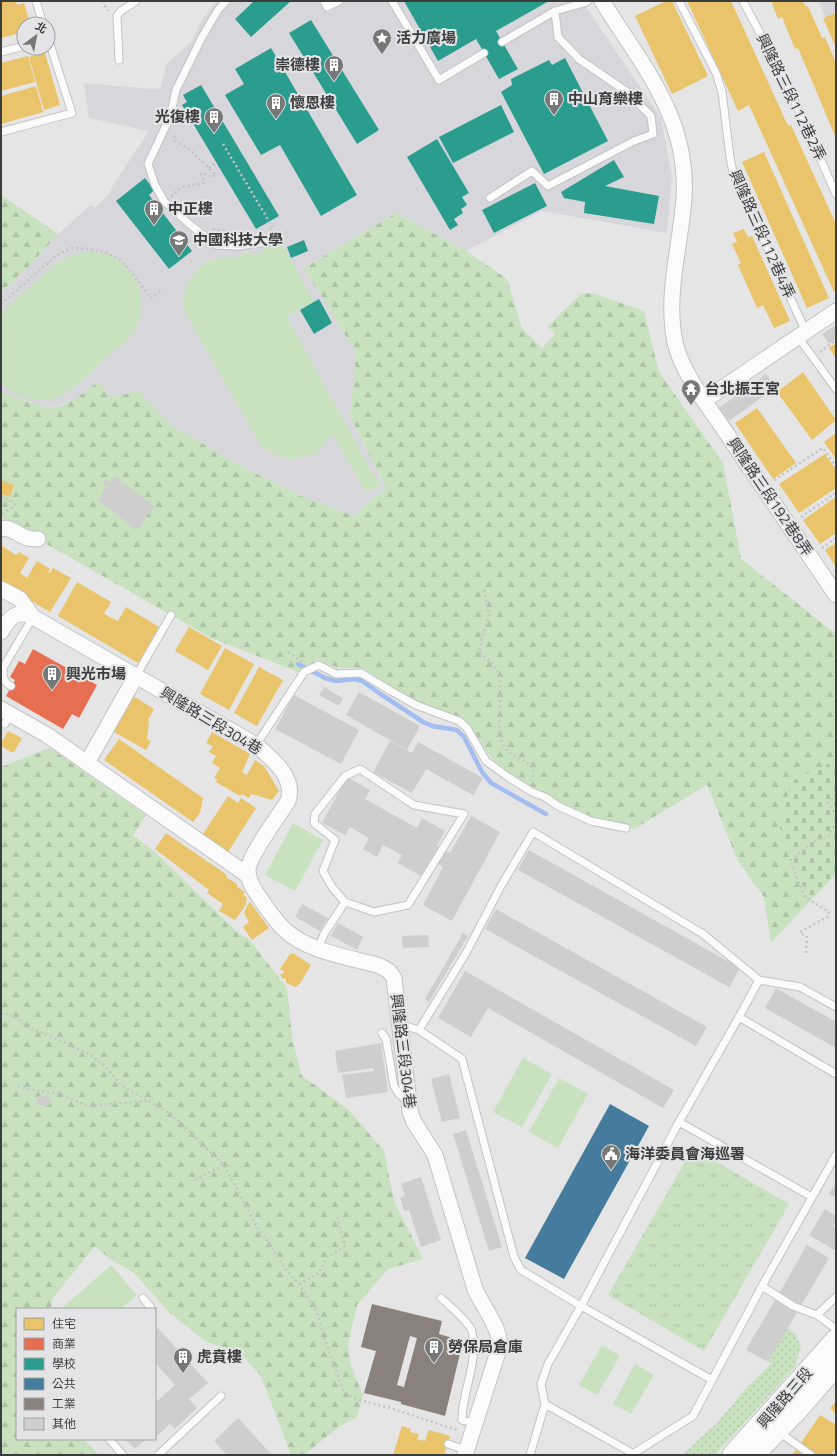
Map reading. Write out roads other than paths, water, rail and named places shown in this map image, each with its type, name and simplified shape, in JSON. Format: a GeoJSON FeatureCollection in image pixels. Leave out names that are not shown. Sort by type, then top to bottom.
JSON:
{"type":"FeatureCollection","features":[{"type":"Feature","properties":{"kind":"main road","name":"興隆路三段"},"geometry":{"type":"LineString","coordinates":[[733,1455],[836,1340]]}},
{"type":"Feature","properties":{"kind":"main road","name":"興隆路三段"},"geometry":{"type":"LineString","coordinates":[[753,1455],[836,1365]]}},
{"type":"Feature","properties":{"kind":"street"},"geometry":{"type":"LineString","coordinates":[[602,1],[655,83],[666,103],[678,138],[684,171],[684,196],[672,300],[672,319],[675,343],[682,363],[704,400],[836,311]]}},
{"type":"Feature","properties":{"kind":"street","name":"興隆路三段192巷8弄"},"geometry":{"type":"LineString","coordinates":[[704,400],[836,594]]}},
{"type":"Feature","properties":{"kind":"street"},"geometry":{"type":"LineString","coordinates":[[1,528],[5,527],[13,530],[26,538],[38,539]]}},
{"type":"Feature","properties":{"kind":"street"},"geometry":{"type":"LineString","coordinates":[[1,589],[20,600],[33,617]]}},
{"type":"Feature","properties":{"kind":"street","name":"興隆路三段304巷"},"geometry":{"type":"LineString","coordinates":[[1,632],[5,624],[15,615],[27,614],[256,745],[279,767],[288,783],[290,794],[288,801],[253,855],[248,870],[254,889],[277,922],[296,939],[318,949],[380,966],[389,971],[394,978],[408,1102],[414,1122],[436,1155],[475,1289],[480,1301],[497,1330],[499,1339],[497,1355],[466,1452]]}},
{"type":"Feature","properties":{"kind":"street"},"geometry":{"type":"LineString","coordinates":[[87,763],[136,676]]}},
{"type":"Feature","properties":{"kind":"street","name":"興隆路三段304巷"},"geometry":{"type":"LineString","coordinates":[[5,716],[47,735],[249,876]]}},
{"type":"Feature","properties":{"kind":"lane"},"geometry":{"type":"LineString","coordinates":[[36,1],[41,16]]}},
{"type":"Feature","properties":{"kind":"lane"},"geometry":{"type":"LineString","coordinates":[[119,60],[117,16],[121,11],[136,1]]}},
{"type":"Feature","properties":{"kind":"lane"},"geometry":{"type":"LineString","coordinates":[[226,1],[218,10],[202,37],[176,90],[170,116],[148,164],[155,185],[164,200],[188,223],[216,245],[238,246],[275,241]]}},
{"type":"Feature","properties":{"kind":"lane"},"geometry":{"type":"LineString","coordinates":[[324,1],[327,7],[339,1]]}},
{"type":"Feature","properties":{"kind":"lane"},"geometry":{"type":"LineString","coordinates":[[392,1],[439,80],[484,53]]}},
{"type":"Feature","properties":{"kind":"lane"},"geometry":{"type":"LineString","coordinates":[[502,42],[555,11],[588,1]]}},
{"type":"Feature","properties":{"kind":"lane","name":"興隆路三段112巷4弄"},"geometry":{"type":"LineString","coordinates":[[679,1],[716,73],[720,86],[733,173],[802,334],[813,357],[836,389]]}},
{"type":"Feature","properties":{"kind":"lane","name":"興隆路三段112巷2弄"},"geometry":{"type":"LineString","coordinates":[[743,1],[788,86],[836,194]]}},
{"type":"Feature","properties":{"kind":"lane"},"geometry":{"type":"LineString","coordinates":[[490,198],[532,171],[548,186],[634,141],[653,134],[651,116],[627,92],[579,59],[558,37],[555,11]]}},
{"type":"Feature","properties":{"kind":"lane"},"geometry":{"type":"LineString","coordinates":[[1,52],[16,48]]}},
{"type":"Feature","properties":{"kind":"lane"},"geometry":{"type":"LineString","coordinates":[[1,132],[72,113],[54,56]]}},
{"type":"Feature","properties":{"kind":"lane"},"geometry":{"type":"LineString","coordinates":[[136,676],[171,615]]}},
{"type":"Feature","properties":{"kind":"lane"},"geometry":{"type":"LineString","coordinates":[[11,686],[6,683],[3,677],[3,668],[33,617]]}},
{"type":"Feature","properties":{"kind":"lane"},"geometry":{"type":"LineString","coordinates":[[256,745],[304,672],[319,665],[336,674],[361,673],[391,692],[416,705],[459,721],[467,728],[486,761],[532,792],[545,797],[558,806],[591,821],[626,828]]}},
{"type":"Feature","properties":{"kind":"lane"},"geometry":{"type":"LineString","coordinates":[[360,769],[414,805],[464,814],[408,905],[374,912],[345,902],[332,887],[323,871],[335,840],[314,823],[315,814],[345,776],[360,769]]}},
{"type":"Feature","properties":{"kind":"lane"},"geometry":{"type":"LineString","coordinates":[[419,1030],[466,953],[501,886],[533,832],[703,934],[759,980],[800,987],[836,1007]]}},
{"type":"Feature","properties":{"kind":"lane"},"geometry":{"type":"LineString","coordinates":[[318,949],[324,934],[345,902]]}},
{"type":"Feature","properties":{"kind":"lane"},"geometry":{"type":"LineString","coordinates":[[530,1455],[545,1404],[541,1384],[548,1364],[581,1306],[679,1122],[759,980]]}},
{"type":"Feature","properties":{"kind":"lane"},"geometry":{"type":"LineString","coordinates":[[739,1017],[836,1074]]}},
{"type":"Feature","properties":{"kind":"lane"},"geometry":{"type":"LineString","coordinates":[[399,1024],[419,1030],[462,1059],[514,1257],[521,1270],[581,1306],[712,1380]]}},
{"type":"Feature","properties":{"kind":"lane"},"geometry":{"type":"LineString","coordinates":[[382,1033],[386,1039],[394,1086],[399,1094],[408,1102]]}},
{"type":"Feature","properties":{"kind":"lane"},"geometry":{"type":"LineString","coordinates":[[679,1122],[812,1197]]}},
{"type":"Feature","properties":{"kind":"lane"},"geometry":{"type":"LineString","coordinates":[[545,1404],[632,1454],[693,1416],[762,1286],[836,1155]]}},
{"type":"Feature","properties":{"kind":"lane"},"geometry":{"type":"LineString","coordinates":[[762,1286],[793,1306],[817,1315],[836,1329]]}},
{"type":"Feature","properties":{"kind":"lane"},"geometry":{"type":"LineString","coordinates":[[817,1315],[836,1297]]}},
{"type":"Feature","properties":{"kind":"lane"},"geometry":{"type":"LineString","coordinates":[[143,1298],[151,1308]]}},
{"type":"Feature","properties":{"kind":"lane"},"geometry":{"type":"LineString","coordinates":[[441,1298],[472,1330],[474,1350],[462,1420],[475,1423]]}},
{"type":"Feature","properties":{"kind":"lane"},"geometry":{"type":"LineString","coordinates":[[158,1455],[221,1396]]}},
{"type":"Feature","properties":{"kind":"lane"},"geometry":{"type":"LineString","coordinates":[[777,1430],[811,1455]]}},
{"type":"Feature","properties":{"kind":"lane"},"geometry":{"type":"LineString","coordinates":[[110,1440],[124,1455]]}},
{"type":"Feature","properties":{"kind":"lane"},"geometry":{"type":"LineString","coordinates":[[448,1444],[466,1452]]}},
{"type":"Feature","properties":{"kind":"waterway"},"geometry":{"type":"LineString","coordinates":[[298,664],[325,678],[336,681],[355,679],[362,681],[423,722],[432,726],[457,730],[464,737],[482,772],[491,783],[546,814]]}},
{"type":"Feature","properties":{"kind":"place","name":"活力廣場"},"geometry":{"type":"Point","coordinates":[382,55]}},
{"type":"Feature","properties":{"kind":"place","name":"崇德樓"},"geometry":{"type":"Point","coordinates":[334,82]}},
{"type":"Feature","properties":{"kind":"place","name":"中山育樂樓"},"geometry":{"type":"Point","coordinates":[554,116]}},
{"type":"Feature","properties":{"kind":"place","name":"懷恩樓"},"geometry":{"type":"Point","coordinates":[276,120]}},
{"type":"Feature","properties":{"kind":"place","name":"光復樓"},"geometry":{"type":"Point","coordinates":[214,134]}},
{"type":"Feature","properties":{"kind":"place","name":"中正樓"},"geometry":{"type":"Point","coordinates":[154,226]}},
{"type":"Feature","properties":{"kind":"place","name":"中國科技大學"},"geometry":{"type":"Point","coordinates":[179,257]}},
{"type":"Feature","properties":{"kind":"place","name":"台北振王宮"},"geometry":{"type":"Point","coordinates":[691,406]}},
{"type":"Feature","properties":{"kind":"place","name":"興光市場"},"geometry":{"type":"Point","coordinates":[52,691]}},
{"type":"Feature","properties":{"kind":"place","name":"海洋委員會海巡署"},"geometry":{"type":"Point","coordinates":[611,1171]}},
{"type":"Feature","properties":{"kind":"place","name":"勞保局倉庫"},"geometry":{"type":"Point","coordinates":[434,1364]}},
{"type":"Feature","properties":{"kind":"place","name":"虎賁樓"},"geometry":{"type":"Point","coordinates":[183,1374]}}]}
